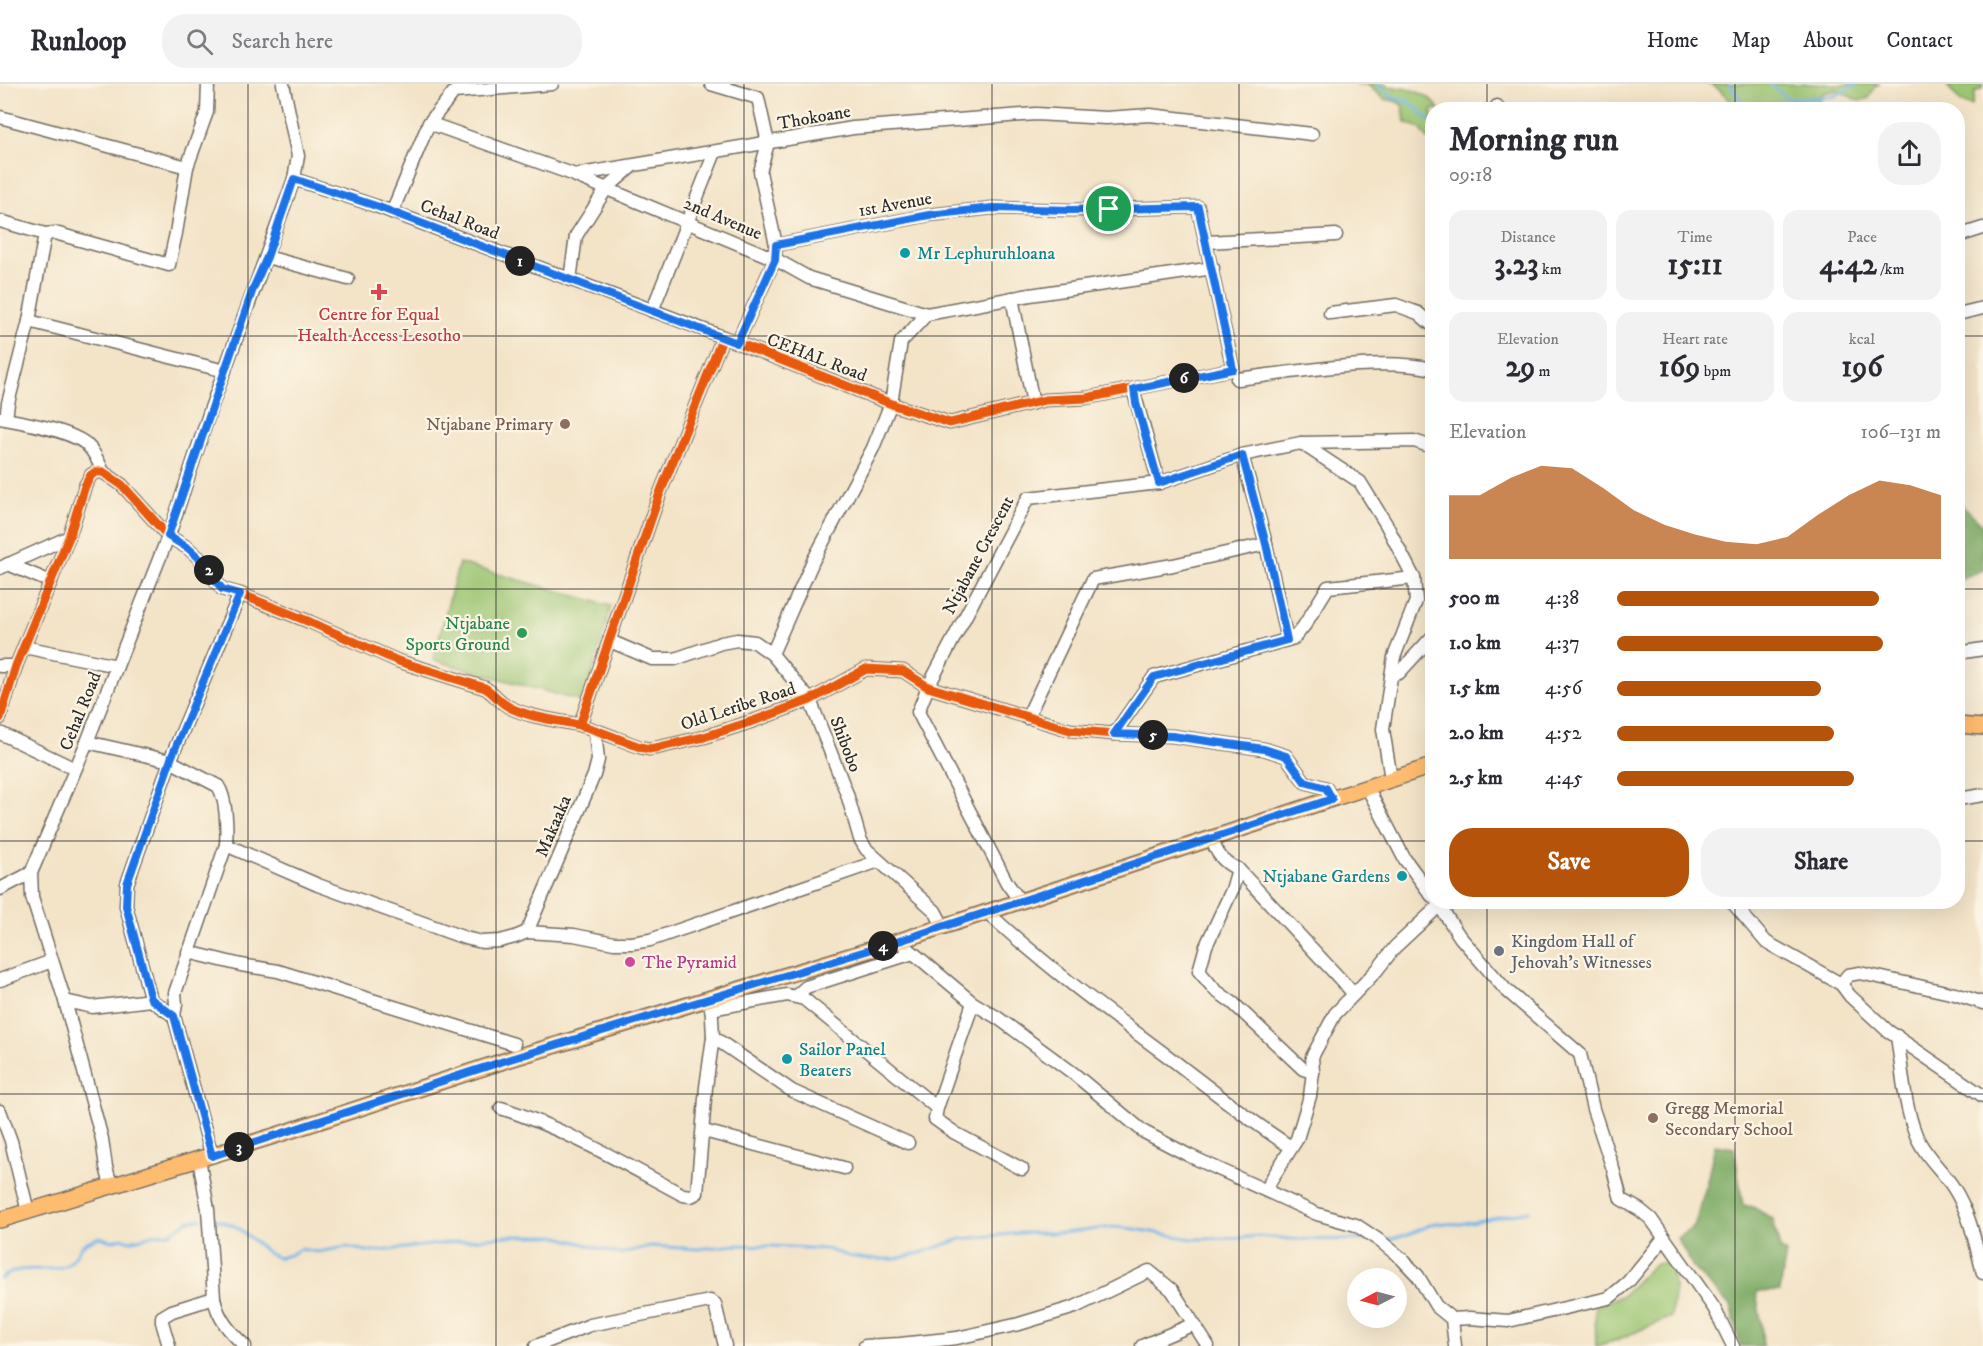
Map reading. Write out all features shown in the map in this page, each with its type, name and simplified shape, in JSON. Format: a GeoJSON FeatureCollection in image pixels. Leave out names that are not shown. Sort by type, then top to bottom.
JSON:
{"type":"FeatureCollection","features":[{"type":"Feature","properties":{"kind":"main road"},"geometry":{"type":"LineString","coordinates":[[1965,726],[1983,727]]}},
{"type":"Feature","properties":{"kind":"main road"},"geometry":{"type":"LineString","coordinates":[[0,1220],[510,1059],[711,1004],[1425,768]]}},
{"type":"Feature","properties":{"kind":"street"},"geometry":{"type":"LineString","coordinates":[[0,221],[45,234],[55,233],[169,265],[187,167],[207,112],[208,84]]}},
{"type":"Feature","properties":{"kind":"street"},"geometry":{"type":"LineString","coordinates":[[284,84],[298,156],[294,179]]}},
{"type":"Feature","properties":{"kind":"street"},"geometry":{"type":"LineString","coordinates":[[392,212],[429,123],[454,92],[552,84]]}},
{"type":"Feature","properties":{"kind":"street"},"geometry":{"type":"LineString","coordinates":[[711,84],[758,98],[768,143],[760,172],[776,245],[775,260],[737,343]]}},
{"type":"Feature","properties":{"kind":"street","name":"Thokoane"},"geometry":{"type":"LineString","coordinates":[[429,123],[574,175],[853,128],[1036,114],[1106,118],[1150,116],[1312,134]]}},
{"type":"Feature","properties":{"kind":"street"},"geometry":{"type":"LineString","coordinates":[[0,117],[187,167]]}},
{"type":"Feature","properties":{"kind":"street"},"geometry":{"type":"LineString","coordinates":[[652,311],[715,152]]}},
{"type":"Feature","properties":{"kind":"street"},"geometry":{"type":"LineString","coordinates":[[570,280],[576,236],[606,189],[632,166]]}},
{"type":"Feature","properties":{"kind":"street","name":"2nd Avenue"},"geometry":{"type":"LineString","coordinates":[[574,175],[775,260],[809,278],[927,314],[1012,298],[1213,268]]}},
{"type":"Feature","properties":{"kind":"street","name":"Cehal Road"},"geometry":{"type":"LineString","coordinates":[[111,1185],[102,1139],[65,1001],[32,897],[31,873],[87,742],[168,536],[253,289],[267,257],[294,179],[392,212],[723,338]]}},
{"type":"Feature","properties":{"kind":"street","name":"1st Avenue"},"geometry":{"type":"LineString","coordinates":[[776,245],[929,215],[992,208],[1072,210],[1198,207],[1235,374]]}},
{"type":"Feature","properties":{"kind":"street"},"geometry":{"type":"LineString","coordinates":[[1965,234],[1983,228]]}},
{"type":"Feature","properties":{"kind":"street"},"geometry":{"type":"LineString","coordinates":[[0,718],[16,666],[69,537],[85,486],[91,475],[103,472],[97,458],[86,444],[71,435],[3,418],[29,321],[45,234]]}},
{"type":"Feature","properties":{"kind":"street"},"geometry":{"type":"LineString","coordinates":[[1207,242],[1336,235]]}},
{"type":"Feature","properties":{"kind":"street"},"geometry":{"type":"LineString","coordinates":[[267,257],[348,279]]}},
{"type":"Feature","properties":{"kind":"street"},"geometry":{"type":"LineString","coordinates":[[1012,298],[1033,403]]}},
{"type":"Feature","properties":{"kind":"street"},"geometry":{"type":"LineString","coordinates":[[1330,313],[1396,304],[1418,312],[1425,318]]}},
{"type":"Feature","properties":{"kind":"street"},"geometry":{"type":"LineString","coordinates":[[1965,312],[1983,308]]}},
{"type":"Feature","properties":{"kind":"street"},"geometry":{"type":"LineString","coordinates":[[772,654],[813,561],[873,448],[891,403],[901,342],[927,314]]}},
{"type":"Feature","properties":{"kind":"street"},"geometry":{"type":"LineString","coordinates":[[29,321],[225,371]]}},
{"type":"Feature","properties":{"kind":"street"},"geometry":{"type":"LineString","coordinates":[[580,725],[660,494],[723,338]]}},
{"type":"Feature","properties":{"kind":"street","name":"CEHAL Road"},"geometry":{"type":"LineString","coordinates":[[723,338],[891,403],[950,423],[1045,400],[1086,399],[1134,389],[1235,374],[1359,366],[1425,368]]}},
{"type":"Feature","properties":{"kind":"street"},"geometry":{"type":"LineString","coordinates":[[1134,389],[1159,483]]}},
{"type":"Feature","properties":{"kind":"street","name":"Ntjabane Crescent"},"geometry":{"type":"LineString","coordinates":[[1020,901],[1007,883],[918,712],[928,687],[1028,498],[1159,483],[1242,455],[1301,442],[1414,441],[1425,445]]}},
{"type":"Feature","properties":{"kind":"street"},"geometry":{"type":"LineString","coordinates":[[1301,442],[1359,483],[1386,524],[1414,578],[1416,601],[1394,657],[1383,729],[1391,779]]}},
{"type":"Feature","properties":{"kind":"street"},"geometry":{"type":"LineString","coordinates":[[1242,455],[1266,544],[1287,640]]}},
{"type":"Feature","properties":{"kind":"street","name":"Old Leribe Road"},"geometry":{"type":"LineString","coordinates":[[103,472],[128,490],[168,536],[198,557],[222,589],[240,594],[398,661],[485,688],[512,709],[580,725],[649,749],[704,736],[810,700],[866,669],[903,670],[928,687],[1070,730],[1172,736],[1264,749],[1286,756],[1305,782],[1326,788],[1332,799]]}},
{"type":"Feature","properties":{"kind":"street"},"geometry":{"type":"LineString","coordinates":[[4,566],[69,537]]}},
{"type":"Feature","properties":{"kind":"street"},"geometry":{"type":"LineString","coordinates":[[1027,718],[1094,579],[1173,565],[1266,544]]}},
{"type":"Feature","properties":{"kind":"street"},"geometry":{"type":"LineString","coordinates":[[4,566],[51,582]]}},
{"type":"Feature","properties":{"kind":"street"},"geometry":{"type":"LineString","coordinates":[[1114,734],[1154,677],[1294,638],[1328,587],[1414,578]]}},
{"type":"Feature","properties":{"kind":"street"},"geometry":{"type":"LineString","coordinates":[[174,1016],[151,999],[126,906],[127,884],[170,761],[240,594]]}},
{"type":"Feature","properties":{"kind":"street","name":"Shibobo"},"geometry":{"type":"LineString","coordinates":[[610,641],[652,659],[675,659],[721,643],[737,640],[755,642],[772,654],[810,700],[847,794],[860,839],[866,849],[935,911],[944,926]]}},
{"type":"Feature","properties":{"kind":"street"},"geometry":{"type":"LineString","coordinates":[[1391,675],[1399,673],[1425,645]]}},
{"type":"Feature","properties":{"kind":"street"},"geometry":{"type":"LineString","coordinates":[[24,647],[117,666]]}},
{"type":"Feature","properties":{"kind":"street"},"geometry":{"type":"LineString","coordinates":[[1965,652],[1983,649]]}},
{"type":"Feature","properties":{"kind":"street"},"geometry":{"type":"LineString","coordinates":[[0,666],[16,666]]}},
{"type":"Feature","properties":{"kind":"street","name":"Makaaka"},"geometry":{"type":"LineString","coordinates":[[527,932],[594,775],[598,760],[595,731]]}},
{"type":"Feature","properties":{"kind":"street"},"geometry":{"type":"LineString","coordinates":[[0,733],[75,769]]}},
{"type":"Feature","properties":{"kind":"street"},"geometry":{"type":"LineString","coordinates":[[87,742],[170,761],[218,786],[222,792],[226,845],[175,993],[174,1016],[205,1157],[213,1298],[222,1322],[245,1346]]}},
{"type":"Feature","properties":{"kind":"street"},"geometry":{"type":"LineString","coordinates":[[1366,787],[1404,858],[1425,886]]}},
{"type":"Feature","properties":{"kind":"street"},"geometry":{"type":"LineString","coordinates":[[1965,798],[1983,795]]}},
{"type":"Feature","properties":{"kind":"street"},"geometry":{"type":"LineString","coordinates":[[1212,839],[1213,846],[1225,863],[1238,869],[1354,994]]}},
{"type":"Feature","properties":{"kind":"street"},"geometry":{"type":"LineString","coordinates":[[226,845],[318,885],[465,938],[482,942],[515,938],[527,932],[574,936],[614,943],[641,942],[879,861]]}},
{"type":"Feature","properties":{"kind":"street"},"geometry":{"type":"LineString","coordinates":[[1238,869],[1232,890],[1206,946],[1199,971],[1215,990],[1233,1003],[1303,1069],[1313,1072]]}},
{"type":"Feature","properties":{"kind":"street"},"geometry":{"type":"LineString","coordinates":[[0,889],[31,873]]}},
{"type":"Feature","properties":{"kind":"street"},"geometry":{"type":"LineString","coordinates":[[1267,1191],[1271,1180],[1297,1139],[1303,1122],[1313,1072],[1312,1057],[1335,1014],[1377,970],[1429,909]]}},
{"type":"Feature","properties":{"kind":"street"},"geometry":{"type":"LineString","coordinates":[[1441,909],[1460,936],[1505,989],[1580,1054],[1593,1109],[1621,1199],[1651,1219],[1714,1308],[1733,1346]]}},
{"type":"Feature","properties":{"kind":"street"},"geometry":{"type":"LineString","coordinates":[[1738,909],[1766,942],[1841,984],[1850,996],[1888,1031],[1983,1096]]}},
{"type":"Feature","properties":{"kind":"street"},"geometry":{"type":"LineString","coordinates":[[987,912],[1029,951],[1078,990],[1247,1118],[1291,1147]]}},
{"type":"Feature","properties":{"kind":"street"},"geometry":{"type":"LineString","coordinates":[[899,941],[974,1003],[1073,1073],[1144,1132],[1190,1156],[1317,1214],[1356,1225],[1380,1241],[1418,1276],[1436,1306],[1452,1319],[1470,1318],[1508,1322],[1609,1298],[1628,1282],[1664,1238]]}},
{"type":"Feature","properties":{"kind":"street"},"geometry":{"type":"LineString","coordinates":[[188,952],[278,971],[514,1044]]}},
{"type":"Feature","properties":{"kind":"street"},"geometry":{"type":"LineString","coordinates":[[796,996],[806,987],[913,953]]}},
{"type":"Feature","properties":{"kind":"street"},"geometry":{"type":"LineString","coordinates":[[0,980],[52,960]]}},
{"type":"Feature","properties":{"kind":"street"},"geometry":{"type":"LineString","coordinates":[[1841,984],[1848,975],[1860,973],[1955,994],[1983,1003]]}},
{"type":"Feature","properties":{"kind":"street"},"geometry":{"type":"LineString","coordinates":[[501,1108],[542,1122],[686,1196],[691,1196],[696,1193],[704,1131],[705,1095],[713,1037],[711,1004],[787,995],[796,996],[812,1004],[881,1064],[937,1107]]}},
{"type":"Feature","properties":{"kind":"street"},"geometry":{"type":"LineString","coordinates":[[65,1001],[92,1007],[151,999]]}},
{"type":"Feature","properties":{"kind":"street"},"geometry":{"type":"LineString","coordinates":[[974,1003],[937,1107],[935,1119],[955,1133],[1022,1169]]}},
{"type":"Feature","properties":{"kind":"street"},"geometry":{"type":"LineString","coordinates":[[1897,1036],[1906,1100],[1916,1136],[1953,1186],[1970,1218],[1983,1274]]}},
{"type":"Feature","properties":{"kind":"street"},"geometry":{"type":"LineString","coordinates":[[713,1037],[792,1091],[908,1143]]}},
{"type":"Feature","properties":{"kind":"street"},"geometry":{"type":"LineString","coordinates":[[0,1111],[5,1140],[28,1212]]}},
{"type":"Feature","properties":{"kind":"street"},"geometry":{"type":"LineString","coordinates":[[704,1131],[844,1168]]}},
{"type":"Feature","properties":{"kind":"street"},"geometry":{"type":"LineString","coordinates":[[865,1346],[957,1338],[1019,1324],[1075,1307],[1149,1271],[1172,1290],[1208,1346]]}},
{"type":"Feature","properties":{"kind":"street"},"geometry":{"type":"LineString","coordinates":[[170,1346],[162,1317],[172,1311],[213,1298]]}},
{"type":"Feature","properties":{"kind":"street"},"geometry":{"type":"LineString","coordinates":[[536,1346],[590,1325],[698,1302],[711,1302],[716,1304],[725,1346]]}},
{"type":"Feature","properties":{"kind":"street"},"geometry":{"type":"LineString","coordinates":[[1452,1319],[1455,1346]]}},
{"type":"Feature","properties":{"kind":"street"},"geometry":{"type":"LineString","coordinates":[[1142,1346],[1194,1324]]}},
{"type":"Feature","properties":{"kind":"green space"},"geometry":{"type":"Polygon","coordinates":[[[1355,84],[1384,84],[1423,94],[1429,98],[1433,102],[1425,102],[1425,135],[1420,128],[1405,122],[1403,105],[1384,99],[1368,85],[1355,84]]]}},
{"type":"Feature","properties":{"kind":"green space"},"geometry":{"type":"Polygon","coordinates":[[[1707,84],[1880,84],[1875,86],[1869,98],[1859,101],[1838,90],[1823,93],[1818,102],[1730,102],[1720,90],[1707,84]]]}},
{"type":"Feature","properties":{"kind":"green space"},"geometry":{"type":"Polygon","coordinates":[[[1946,84],[1983,84],[1983,88],[1975,92],[1972,105],[1960,102],[1946,84]]]}},
{"type":"Feature","properties":{"kind":"green space"},"geometry":{"type":"Polygon","coordinates":[[[1965,508],[1983,525],[1983,570],[1965,578],[1965,508]]]}},
{"type":"Feature","properties":{"kind":"green space","name":"Ntjabane Sports Ground"},"geometry":{"type":"Polygon","coordinates":[[[459,563],[611,606],[584,702],[433,660],[459,563]]]}},
{"type":"Feature","properties":{"kind":"green space"},"geometry":{"type":"Polygon","coordinates":[[[1715,1145],[1734,1148],[1743,1205],[1753,1207],[1773,1219],[1780,1249],[1786,1253],[1780,1291],[1756,1292],[1763,1346],[1741,1346],[1730,1306],[1694,1269],[1677,1238],[1694,1227],[1715,1145]]]}},
{"type":"Feature","properties":{"kind":"green space"},"geometry":{"type":"Polygon","coordinates":[[[1664,1263],[1671,1268],[1675,1288],[1671,1317],[1617,1340],[1596,1346],[1595,1306],[1623,1295],[1654,1264],[1664,1263]]]}},
{"type":"Feature","properties":{"kind":"waterway"},"geometry":{"type":"LineString","coordinates":[[1377,84],[1393,98],[1410,102],[1425,116]]}},
{"type":"Feature","properties":{"kind":"waterway"},"geometry":{"type":"LineString","coordinates":[[1730,84],[1742,102]]}},
{"type":"Feature","properties":{"kind":"waterway"},"geometry":{"type":"LineString","coordinates":[[1771,84],[1787,99],[1835,96],[1857,84]]}},
{"type":"Feature","properties":{"kind":"waterway"},"geometry":{"type":"LineString","coordinates":[[1385,1240],[1407,1235],[1435,1223],[1460,1224],[1529,1211]]}},
{"type":"Feature","properties":{"kind":"waterway"},"geometry":{"type":"LineString","coordinates":[[213,1218],[237,1227],[268,1253],[278,1258],[300,1249],[318,1252],[346,1247],[372,1252],[504,1236],[555,1236],[620,1254],[650,1246],[698,1249],[736,1245],[826,1249],[867,1259],[895,1259],[961,1239],[1020,1233],[1062,1233],[1114,1227],[1192,1239],[1259,1236],[1290,1239],[1370,1240]]}},
{"type":"Feature","properties":{"kind":"waterway"},"geometry":{"type":"LineString","coordinates":[[0,1279],[25,1269],[64,1266],[85,1244],[100,1237],[111,1241],[122,1238],[130,1241],[170,1233],[188,1221],[201,1219]]}},
{"type":"Feature","properties":{"kind":"cycle path"},"geometry":{"type":"LineString","coordinates":[[580,725],[660,493],[723,337],[897,406],[950,423],[1045,400],[1086,398],[1233,369],[1198,207],[1072,210],[992,208],[929,215],[776,245],[775,259],[737,343]]}},
{"type":"Feature","properties":{"kind":"cycle path"},"geometry":{"type":"LineString","coordinates":[[0,718],[16,666],[69,537],[85,486],[91,475],[103,472],[122,485],[168,536],[198,557],[222,589],[310,622],[398,661],[485,688],[511,708],[587,727],[640,747],[649,749],[704,737],[756,720],[810,700],[866,669],[903,671],[928,687],[1070,730],[1172,736],[1264,749],[1286,756],[1305,782],[1326,788],[1332,799]]}},
{"type":"Feature","properties":{"kind":"place","name":"Mr Lephuruhloana"},"geometry":{"type":"Point","coordinates":[905,253]}},
{"type":"Feature","properties":{"kind":"place","name":"Centre for Equal Health Access Lesotho"},"geometry":{"type":"Point","coordinates":[379,292]}},
{"type":"Feature","properties":{"kind":"place","name":"Ntjabane Primary"},"geometry":{"type":"Point","coordinates":[565,424]}},
{"type":"Feature","properties":{"kind":"place","name":"Ntjabane Sports Ground"},"geometry":{"type":"Point","coordinates":[522,633]}},
{"type":"Feature","properties":{"kind":"place","name":"Ntjabane Gardens"},"geometry":{"type":"Point","coordinates":[1402,876]}},
{"type":"Feature","properties":{"kind":"place","name":"Kingdom Hall of Jehovah's Witnesses"},"geometry":{"type":"Point","coordinates":[1499,951]}},
{"type":"Feature","properties":{"kind":"place","name":"The Pyramid"},"geometry":{"type":"Point","coordinates":[630,962]}},
{"type":"Feature","properties":{"kind":"place","name":"Sailor Panel Beaters"},"geometry":{"type":"Point","coordinates":[787,1059]}},
{"type":"Feature","properties":{"kind":"place","name":"Gregg Memorial Secondary School"},"geometry":{"type":"Point","coordinates":[1653,1118]}},
{"type":"Feature","properties":{"kind":"route"},"geometry":{"type":"LineString","coordinates":[[294,179],[376,206],[737,343],[775,260],[776,245],[929,215],[981,209],[1109,209],[1198,207],[1233,369],[1134,389],[1136,403],[1159,483],[1242,455],[1266,544],[1287,640],[1154,677],[1114,734],[1172,736],[1264,749],[1286,756],[1305,782],[1326,788],[1332,799],[899,941],[510,1059],[212,1156],[174,1016],[151,999],[126,906],[126,894],[127,884],[172,756],[240,594],[222,589],[198,557],[168,536],[253,289],[267,257],[294,179]]}}]}
